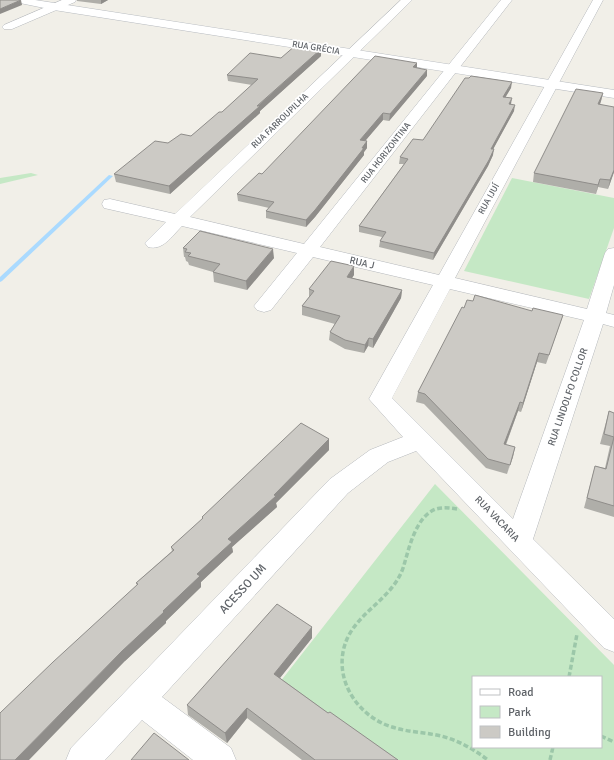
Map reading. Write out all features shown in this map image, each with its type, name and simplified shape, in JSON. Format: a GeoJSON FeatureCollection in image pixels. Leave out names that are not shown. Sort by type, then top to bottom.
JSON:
{"type":"FeatureCollection","features":[{"type":"Feature","properties":{"kind":"street","name":"RUA GRÉCIA"},"geometry":{"type":"LineString","coordinates":[[19,0],[54,7],[614,94]]}},
{"type":"Feature","properties":{"kind":"street"},"geometry":{"type":"LineString","coordinates":[[8,27],[71,0]]}},
{"type":"Feature","properties":{"kind":"street","name":"RUA FARROUPILHA"},"geometry":{"type":"LineString","coordinates":[[154,243],[350,53],[407,0]]}},
{"type":"Feature","properties":{"kind":"street","name":"RUA HORIZONTINA"},"geometry":{"type":"LineString","coordinates":[[264,306],[507,0]]}},
{"type":"Feature","properties":{"kind":"street","name":"RUA IJUÍ"},"geometry":{"type":"LineString","coordinates":[[380,399],[598,0]]}},
{"type":"Feature","properties":{"kind":"street","name":"RUA J"},"geometry":{"type":"LineString","coordinates":[[110,204],[604,319]]}},
{"type":"Feature","properties":{"kind":"street","name":"RUA LINDOLFO COLLOR"},"geometry":{"type":"LineString","coordinates":[[519,541],[604,319],[614,253]]}},
{"type":"Feature","properties":{"kind":"street","name":"RUA VACARIA"},"geometry":{"type":"LineString","coordinates":[[380,399],[614,639]]}},
{"type":"Feature","properties":{"kind":"street","name":"ACESSO UM"},"geometry":{"type":"LineString","coordinates":[[83,760],[339,486],[379,456],[420,440]]}},
{"type":"Feature","properties":{"kind":"street"},"geometry":{"type":"LineString","coordinates":[[140,699],[220,760]]}},
{"type":"Feature","properties":{"kind":"path"},"geometry":{"type":"LineString","coordinates":[[460,509],[442,508],[431,511],[412,536],[400,576],[393,588],[362,619],[347,639],[340,663],[346,689],[362,710],[383,724],[408,732],[440,736],[466,745],[488,760]]}},
{"type":"Feature","properties":{"kind":"path"},"geometry":{"type":"LineString","coordinates":[[569,676],[579,629]]}},
{"type":"Feature","properties":{"kind":"path"},"geometry":{"type":"LineString","coordinates":[[602,736],[614,742]]}},
{"type":"Feature","properties":{"kind":"path"},"geometry":{"type":"LineString","coordinates":[[550,760],[553,748]]}},
{"type":"Feature","properties":{"kind":"green space"},"geometry":{"type":"Polygon","coordinates":[[[31,173],[38,175],[0,184],[0,178],[31,173]]]}},
{"type":"Feature","properties":{"kind":"green space"},"geometry":{"type":"Polygon","coordinates":[[[512,178],[614,198],[614,228],[589,299],[464,271],[512,178]]]}},
{"type":"Feature","properties":{"kind":"green space"},"geometry":{"type":"Polygon","coordinates":[[[435,484],[614,665],[614,760],[397,760],[280,682],[435,484]]]}},
{"type":"Feature","properties":{"kind":"building"},"geometry":{"type":"Polygon","coordinates":[[[0,0],[21,0],[0,9],[0,0]]]}},
{"type":"Feature","properties":{"kind":"building"},"geometry":{"type":"Polygon","coordinates":[[[296,45],[321,49],[257,106],[260,106],[169,186],[114,174],[155,141],[168,143],[181,134],[191,136],[219,112],[222,112],[258,79],[227,75],[250,53],[281,58],[296,45]]]}},
{"type":"Feature","properties":{"kind":"building"},"geometry":{"type":"Polygon","coordinates":[[[375,56],[417,63],[413,67],[427,70],[390,114],[383,113],[360,140],[367,141],[362,148],[364,148],[306,220],[266,211],[274,202],[237,194],[259,173],[262,174],[375,56]]]}},
{"type":"Feature","properties":{"kind":"building"},"geometry":{"type":"Polygon","coordinates":[[[471,76],[512,82],[503,97],[512,98],[509,104],[515,105],[491,149],[494,149],[489,160],[434,253],[380,241],[386,232],[359,226],[408,159],[400,157],[413,139],[423,140],[465,78],[469,78],[471,76]]]}},
{"type":"Feature","properties":{"kind":"building"},"geometry":{"type":"Polygon","coordinates":[[[576,89],[603,93],[598,104],[614,107],[614,170],[610,180],[600,179],[598,185],[534,173],[576,89]]]}},
{"type":"Feature","properties":{"kind":"building"},"geometry":{"type":"Polygon","coordinates":[[[200,231],[273,249],[246,281],[213,272],[220,264],[188,256],[191,253],[185,252],[187,249],[183,248],[200,231]]]}},
{"type":"Feature","properties":{"kind":"building"},"geometry":{"type":"Polygon","coordinates":[[[331,261],[354,266],[347,277],[402,290],[373,339],[369,338],[365,345],[345,340],[330,332],[340,316],[302,306],[314,291],[309,289],[331,261]]]}},
{"type":"Feature","properties":{"kind":"building"},"geometry":{"type":"Polygon","coordinates":[[[475,295],[532,311],[533,308],[563,315],[549,355],[539,353],[523,403],[520,402],[504,444],[515,447],[510,465],[488,459],[425,394],[418,392],[462,307],[464,308],[467,300],[473,301],[475,295]]]}},
{"type":"Feature","properties":{"kind":"building"},"geometry":{"type":"Polygon","coordinates":[[[609,411],[614,413],[614,437],[604,434],[609,411]]]}},
{"type":"Feature","properties":{"kind":"building"},"geometry":{"type":"Polygon","coordinates":[[[301,423],[329,439],[274,495],[276,496],[228,539],[232,542],[197,574],[200,576],[122,651],[15,760],[0,760],[0,713],[138,584],[136,583],[174,550],[171,547],[301,423]]]}},
{"type":"Feature","properties":{"kind":"building"},"geometry":{"type":"Polygon","coordinates":[[[614,437],[614,506],[587,498],[595,466],[606,469],[614,437]]]}},
{"type":"Feature","properties":{"kind":"building"},"geometry":{"type":"Polygon","coordinates":[[[277,604],[312,627],[274,674],[328,713],[330,712],[398,760],[315,760],[247,708],[225,733],[187,705],[277,604]]]}},
{"type":"Feature","properties":{"kind":"building"},"geometry":{"type":"Polygon","coordinates":[[[154,733],[189,760],[131,760],[154,733]]]}},
{"type":"Feature","properties":{"kind":"waterway"},"geometry":{"type":"LineString","coordinates":[[0,280],[111,176]]}}]}
